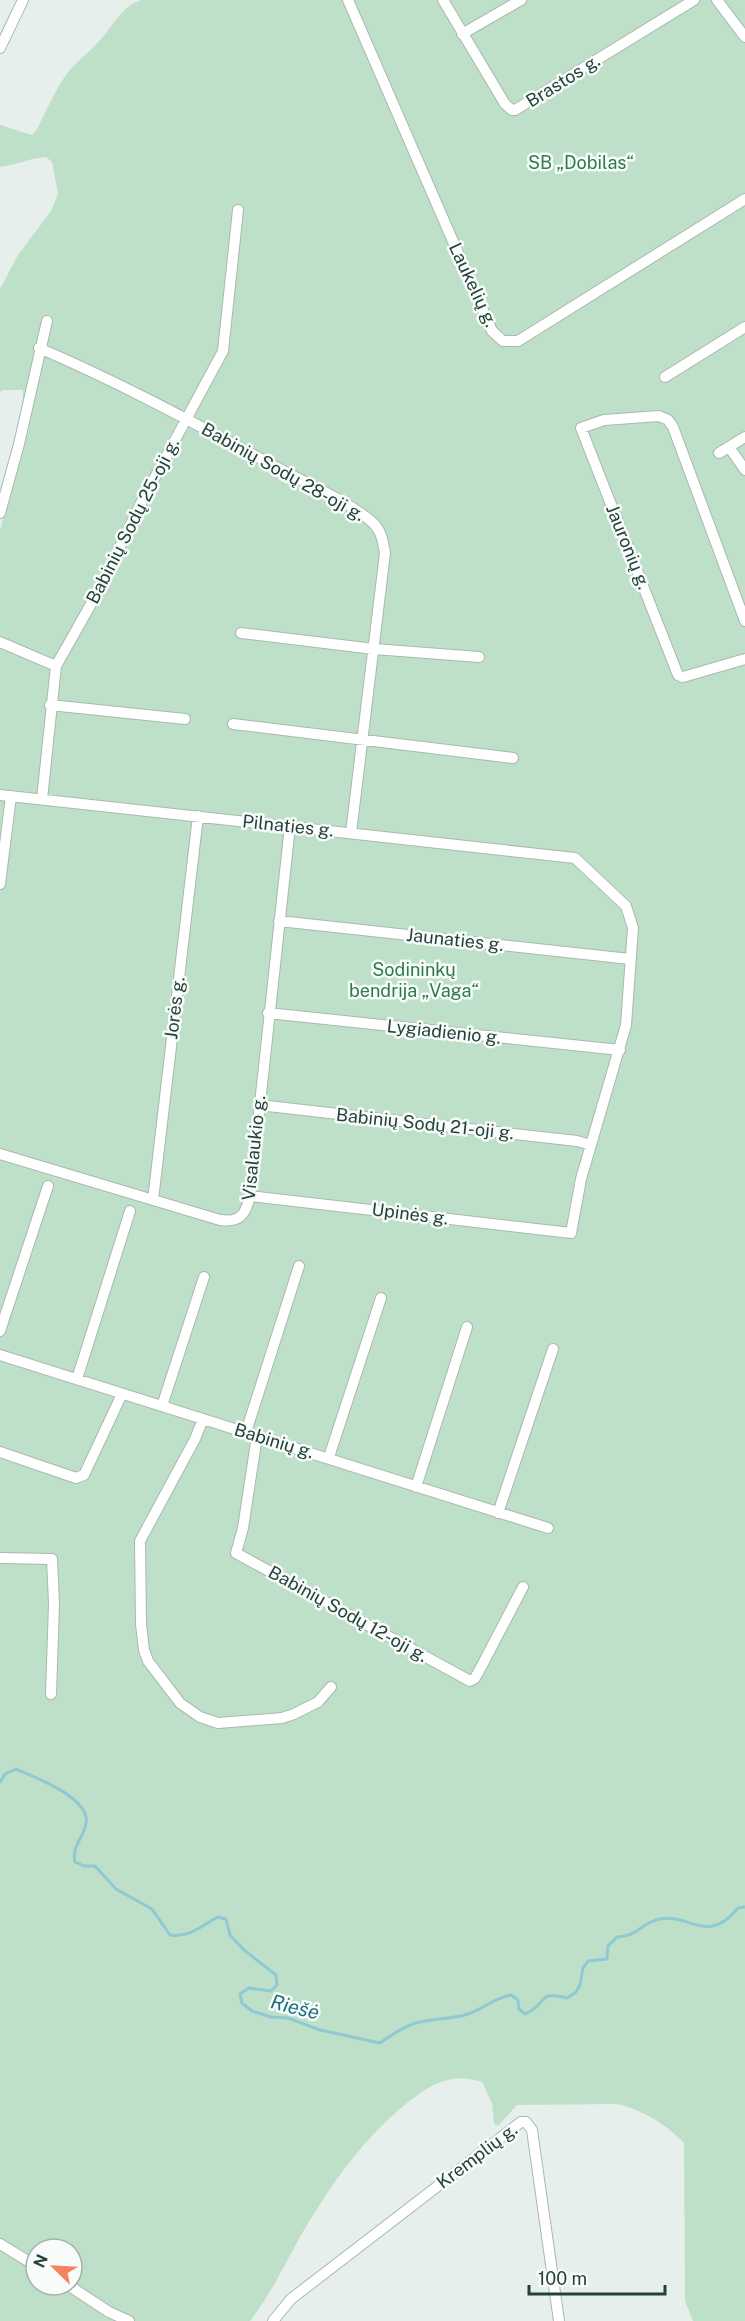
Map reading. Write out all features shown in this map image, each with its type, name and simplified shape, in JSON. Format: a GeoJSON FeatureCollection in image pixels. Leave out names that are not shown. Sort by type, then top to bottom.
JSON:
{"type":"FeatureCollection","features":[{"type":"Feature","properties":{"kind":"street"},"geometry":{"type":"LineString","coordinates":[[0,48],[22,0]]}},
{"type":"Feature","properties":{"kind":"street","name":"Laukelių g."},"geometry":{"type":"LineString","coordinates":[[348,0],[492,332],[503,341],[518,341],[745,199]]}},
{"type":"Feature","properties":{"kind":"street","name":"Brastos g."},"geometry":{"type":"LineString","coordinates":[[443,0],[505,104],[512,110],[694,0]]}},
{"type":"Feature","properties":{"kind":"street"},"geometry":{"type":"LineString","coordinates":[[462,34],[521,0]]}},
{"type":"Feature","properties":{"kind":"street"},"geometry":{"type":"LineString","coordinates":[[717,0],[745,37]]}},
{"type":"Feature","properties":{"kind":"street","name":"Babinių Sodų 25-oji g."},"geometry":{"type":"LineString","coordinates":[[42,799],[50,705],[56,666],[100,588],[141,503],[224,351],[238,210]]}},
{"type":"Feature","properties":{"kind":"street"},"geometry":{"type":"LineString","coordinates":[[0,511],[19,444],[39,348],[47,321]]}},
{"type":"Feature","properties":{"kind":"street"},"geometry":{"type":"LineString","coordinates":[[665,377],[745,327]]}},
{"type":"Feature","properties":{"kind":"street","name":"Babinių Sodų 28-oji g."},"geometry":{"type":"LineString","coordinates":[[39,348],[92,370],[187,418],[347,506],[377,527],[385,553],[351,833]]}},
{"type":"Feature","properties":{"kind":"street","name":"Jauronių g."},"geometry":{"type":"LineString","coordinates":[[745,621],[673,427],[668,420],[659,416],[604,420],[581,428],[678,675],[683,677],[745,659]]}},
{"type":"Feature","properties":{"kind":"street"},"geometry":{"type":"LineString","coordinates":[[719,453],[745,437]]}},
{"type":"Feature","properties":{"kind":"street"},"geometry":{"type":"LineString","coordinates":[[729,447],[745,470]]}},
{"type":"Feature","properties":{"kind":"street"},"geometry":{"type":"LineString","coordinates":[[241,633],[374,649],[480,657]]}},
{"type":"Feature","properties":{"kind":"street"},"geometry":{"type":"LineString","coordinates":[[0,642],[56,666]]}},
{"type":"Feature","properties":{"kind":"street"},"geometry":{"type":"LineString","coordinates":[[50,705],[184,719]]}},
{"type":"Feature","properties":{"kind":"street"},"geometry":{"type":"LineString","coordinates":[[233,724],[513,758]]}},
{"type":"Feature","properties":{"kind":"street"},"geometry":{"type":"LineString","coordinates":[[0,884],[5,795]]}},
{"type":"Feature","properties":{"kind":"street","name":"Pilnaties g."},"geometry":{"type":"LineString","coordinates":[[5,795],[576,858],[626,906],[633,928],[630,959]]}},
{"type":"Feature","properties":{"kind":"street","name":"Jorės g."},"geometry":{"type":"LineString","coordinates":[[153,1200],[198,816]]}},
{"type":"Feature","properties":{"kind":"street","name":"Visalaukio g."},"geometry":{"type":"LineString","coordinates":[[0,1154],[229,1221],[243,1216],[250,1196],[258,1105],[290,826]]}},
{"type":"Feature","properties":{"kind":"street","name":"Jaunaties g."},"geometry":{"type":"LineString","coordinates":[[279,921],[630,959]]}},
{"type":"Feature","properties":{"kind":"street"},"geometry":{"type":"LineString","coordinates":[[591,1145],[620,1050],[628,1004],[630,959]]}},
{"type":"Feature","properties":{"kind":"street","name":"Lygiadienio g."},"geometry":{"type":"LineString","coordinates":[[268,1013],[620,1050]]}},
{"type":"Feature","properties":{"kind":"street","name":"Babinių Sodų 21-oji g."},"geometry":{"type":"LineString","coordinates":[[258,1105],[577,1141],[591,1145]]}},
{"type":"Feature","properties":{"kind":"street","name":"Upinės g."},"geometry":{"type":"LineString","coordinates":[[250,1196],[570,1233],[591,1145]]}},
{"type":"Feature","properties":{"kind":"street"},"geometry":{"type":"LineString","coordinates":[[0,1331],[48,1186]]}},
{"type":"Feature","properties":{"kind":"street"},"geometry":{"type":"LineString","coordinates":[[77,1379],[130,1211]]}},
{"type":"Feature","properties":{"kind":"street"},"geometry":{"type":"LineString","coordinates":[[252,1434],[299,1266]]}},
{"type":"Feature","properties":{"kind":"street"},"geometry":{"type":"LineString","coordinates":[[162,1406],[204,1277]]}},
{"type":"Feature","properties":{"kind":"street"},"geometry":{"type":"LineString","coordinates":[[329,1457],[381,1298]]}},
{"type":"Feature","properties":{"kind":"street"},"geometry":{"type":"LineString","coordinates":[[416,1487],[467,1327]]}},
{"type":"Feature","properties":{"kind":"street"},"geometry":{"type":"LineString","coordinates":[[498,1513],[553,1349]]}},
{"type":"Feature","properties":{"kind":"street","name":"Babinių g."},"geometry":{"type":"LineString","coordinates":[[0,1355],[548,1528]]}},
{"type":"Feature","properties":{"kind":"street"},"geometry":{"type":"LineString","coordinates":[[0,1452],[76,1478],[81,1477],[84,1475],[122,1394]]}},
{"type":"Feature","properties":{"kind":"street"},"geometry":{"type":"LineString","coordinates":[[203,1419],[195,1439],[140,1541],[141,1624],[144,1650],[148,1661],[164,1685],[180,1703],[200,1717],[218,1723],[282,1718],[318,1702],[331,1687]]}},
{"type":"Feature","properties":{"kind":"street","name":"Babinių Sodų 12-oji g."},"geometry":{"type":"LineString","coordinates":[[252,1434],[243,1528],[236,1553],[312,1592],[470,1681],[479,1671],[523,1587]]}},
{"type":"Feature","properties":{"kind":"street"},"geometry":{"type":"LineString","coordinates":[[0,1558],[52,1559],[54,1604],[51,1694]]}},
{"type":"Feature","properties":{"kind":"street","name":"Kremplių g."},"geometry":{"type":"LineString","coordinates":[[273,2321],[291,2299],[521,2122],[525,2122],[532,2130],[559,2321]]}},
{"type":"Feature","properties":{"kind":"street"},"geometry":{"type":"LineString","coordinates":[[0,2244],[24,2259]]}},
{"type":"Feature","properties":{"kind":"street"},"geometry":{"type":"LineString","coordinates":[[84,2296],[109,2312],[129,2321]]}},
{"type":"Feature","properties":{"kind":"green space"},"geometry":{"type":"Polygon","coordinates":[[[141,0],[745,0],[745,2321],[693,2321],[685,2301],[684,2143],[677,2136],[644,2114],[616,2104],[517,2105],[498,2126],[494,2124],[492,2103],[482,2082],[459,2078],[438,2083],[418,2094],[385,2122],[359,2151],[314,2213],[272,2288],[250,2321],[0,2321],[0,530],[23,440],[23,390],[0,392],[0,289],[18,255],[51,211],[58,194],[52,162],[46,157],[0,167],[0,125],[32,135],[68,72],[98,43],[128,7],[141,0]]]}},
{"type":"Feature","properties":{"kind":"waterway","name":"Riešė"},"geometry":{"type":"LineString","coordinates":[[0,1782],[5,1774],[16,1769],[60,1790],[80,1805],[85,1814],[86,1823],[76,1847],[75,1862],[84,1866],[95,1866],[116,1889],[152,1909],[170,1935],[190,1933],[218,1917],[226,1919],[230,1935],[244,1950],[276,1975],[277,1985],[271,1991],[249,1988],[240,1994],[242,2003],[252,2011],[271,2017],[288,2018],[320,2030],[380,2043],[413,2024],[468,2014],[511,1995],[518,2000],[519,2009],[525,2014],[537,2007],[546,1997],[567,1998],[576,1992],[580,1985],[583,1968],[588,1961],[607,1959],[608,1946],[617,1937],[630,1935],[648,1923],[660,1919],[671,1918],[708,1927],[717,1925],[738,1908],[745,1907]]}},
{"type":"Feature","properties":{"kind":"park label","name":"SB „Dobilas“"},"geometry":{"type":"Point","coordinates":[581,163]}},
{"type":"Feature","properties":{"kind":"park label","name":"Sodininkų bendrija „Vaga“"},"geometry":{"type":"Point","coordinates":[414,980]}}]}
